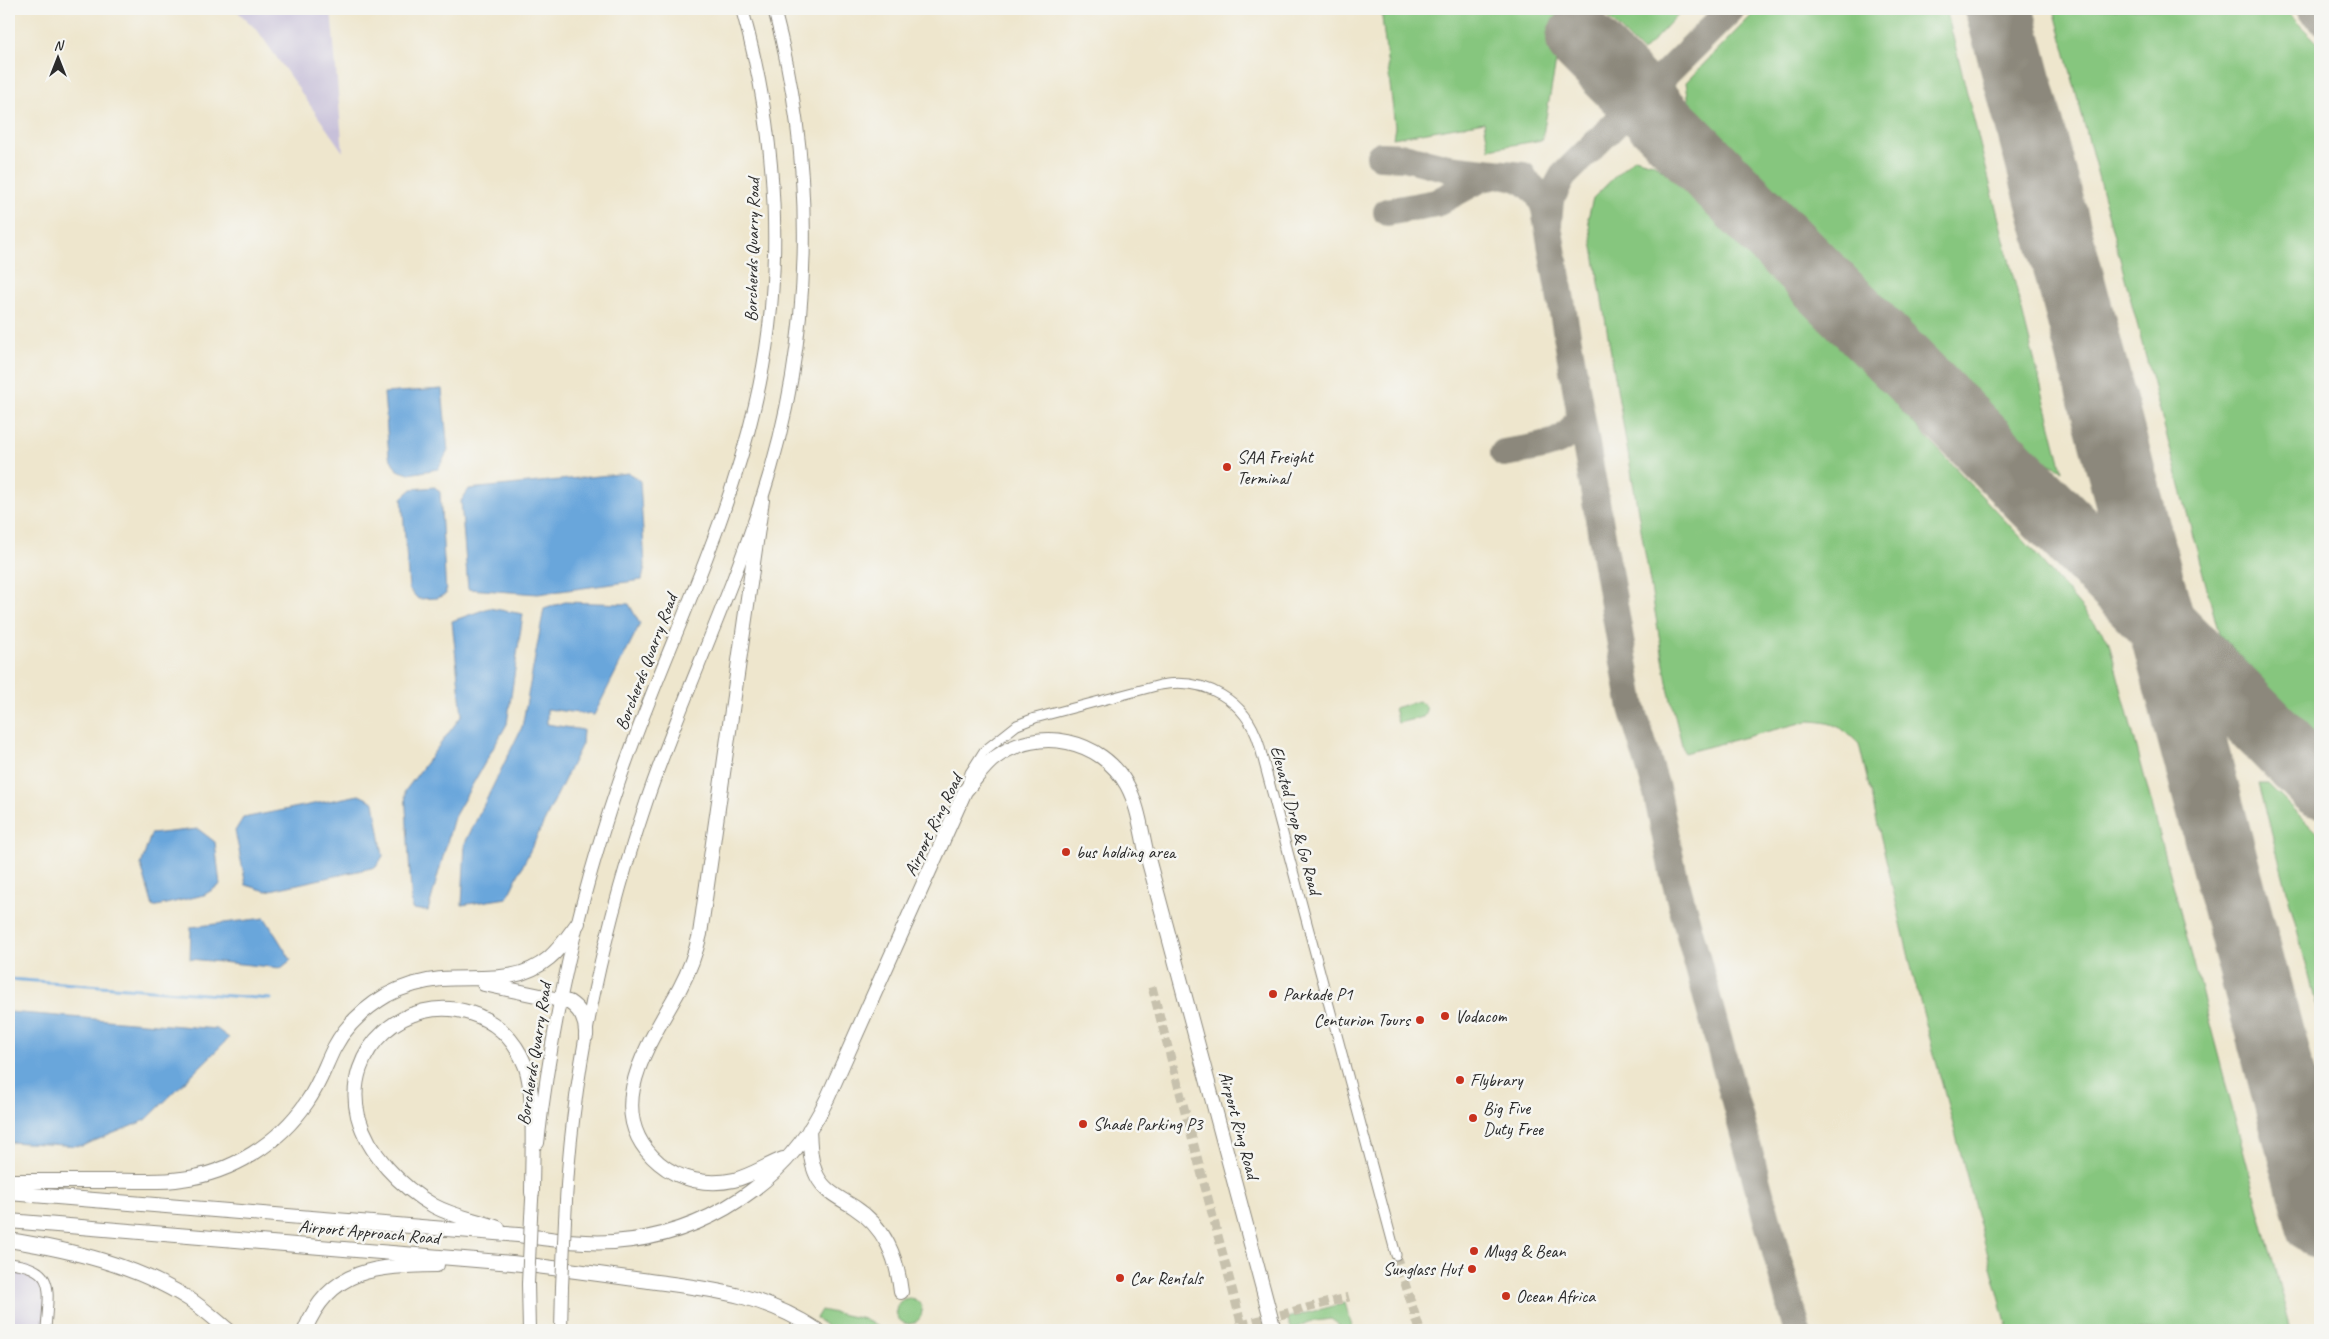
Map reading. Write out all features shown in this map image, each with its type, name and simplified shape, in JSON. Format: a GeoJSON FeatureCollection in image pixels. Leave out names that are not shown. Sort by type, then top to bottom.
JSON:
{"type":"FeatureCollection","features":[{"type":"Feature","properties":{"kind":"main road","name":"Borcherds Quarry Road"},"geometry":{"type":"LineString","coordinates":[[529,1330],[528,1284],[532,1193],[545,1083],[560,1000],[578,923],[598,847],[622,773],[728,498],[744,446],[760,380],[772,284],[772,186],[762,96],[742,9]]}},
{"type":"Feature","properties":{"kind":"main road"},"geometry":{"type":"LineString","coordinates":[[561,1330],[564,1220],[573,1124],[586,1036],[610,924],[642,813],[762,500],[785,419],[794,371],[800,324],[804,239],[803,185],[796,113],[787,62],[774,9]]}},
{"type":"Feature","properties":{"kind":"main road"},"geometry":{"type":"LineString","coordinates":[[762,500],[700,934],[687,974],[639,1065],[631,1098],[638,1133],[645,1147],[663,1166],[681,1176],[706,1182],[734,1180],[788,1157]]}},
{"type":"Feature","properties":{"kind":"main road","name":"Airport Ring Road"},"geometry":{"type":"LineString","coordinates":[[579,1242],[613,1242],[647,1238],[699,1222],[723,1210],[752,1191],[788,1157],[809,1130],[825,1104],[966,791],[986,766],[1002,753],[1027,742],[1047,740],[1073,743],[1092,751],[1114,767],[1126,783],[1136,808],[1146,852],[1274,1330]]}},
{"type":"Feature","properties":{"kind":"main road"},"geometry":{"type":"LineString","coordinates":[[9,1181],[181,1180],[227,1167],[263,1147],[299,1112],[315,1089],[341,1038],[354,1019],[368,1007],[408,986],[432,980],[508,977],[526,972],[548,959],[578,923]]}},
{"type":"Feature","properties":{"kind":"main road"},"geometry":{"type":"LineString","coordinates":[[466,980],[569,1002],[580,1012],[586,1024],[586,1036]]}},
{"type":"Feature","properties":{"kind":"main road"},"geometry":{"type":"LineString","coordinates":[[518,1235],[458,1216],[435,1206],[410,1190],[378,1156],[360,1120],[356,1089],[360,1067],[366,1054],[384,1031],[410,1014],[427,1009],[448,1008],[459,1009],[486,1019],[510,1038],[525,1064],[529,1079],[532,1193]]}},
{"type":"Feature","properties":{"kind":"main road"},"geometry":{"type":"LineString","coordinates":[[809,1130],[811,1158],[816,1176],[830,1193],[861,1212],[883,1235],[895,1257],[902,1292]]}},
{"type":"Feature","properties":{"kind":"main road","name":"Airport Approach Road"},"geometry":{"type":"LineString","coordinates":[[9,1193],[518,1235],[579,1242]]}},
{"type":"Feature","properties":{"kind":"main road","name":"Airport Approach Road"},"geometry":{"type":"LineString","coordinates":[[9,1221],[512,1263],[725,1291],[777,1308],[817,1330]]}},
{"type":"Feature","properties":{"kind":"main road"},"geometry":{"type":"LineString","coordinates":[[9,1240],[99,1260],[134,1272],[189,1299],[228,1330]]}},
{"type":"Feature","properties":{"kind":"main road"},"geometry":{"type":"LineString","coordinates":[[305,1330],[315,1310],[330,1292],[343,1282],[364,1271],[395,1265],[512,1263]]}},
{"type":"Feature","properties":{"kind":"street","name":"Elevated Drop & Go Road"},"geometry":{"type":"LineString","coordinates":[[966,791],[970,772],[984,751],[1004,734],[1022,723],[1035,718],[1160,685],[1180,683],[1194,684],[1225,696],[1240,710],[1252,726],[1259,744],[1396,1255]]}},
{"type":"Feature","properties":{"kind":"street"},"geometry":{"type":"LineString","coordinates":[[9,1263],[32,1267],[43,1275],[47,1290],[46,1330]]}},
{"type":"Feature","properties":{"kind":"shaded area"},"geometry":{"type":"Polygon","coordinates":[[[235,9],[331,9],[343,152],[258,31],[235,9]]]}},
{"type":"Feature","properties":{"kind":"shaded area"},"geometry":{"type":"Polygon","coordinates":[[[9,1265],[28,1266],[47,1284],[49,1330],[9,1330],[9,1265]]]}},
{"type":"Feature","properties":{"kind":"green space"},"geometry":{"type":"Polygon","coordinates":[[[1381,9],[1683,9],[1643,52],[1605,14],[1556,62],[1542,140],[1489,149],[1484,122],[1393,138],[1395,127],[1381,9]]]}},
{"type":"Feature","properties":{"kind":"green space"},"geometry":{"type":"Polygon","coordinates":[[[1758,9],[1946,9],[2062,470],[2046,462],[1689,104],[1686,82],[1758,9]]]}},
{"type":"Feature","properties":{"kind":"green space"},"geometry":{"type":"Polygon","coordinates":[[[2054,9],[2284,9],[2320,45],[2320,738],[2219,634],[2054,9]]]}},
{"type":"Feature","properties":{"kind":"green space"},"geometry":{"type":"Polygon","coordinates":[[[1634,158],[1653,163],[1710,207],[2028,545],[2108,639],[2291,1330],[2008,1330],[1914,979],[1859,744],[1836,726],[1824,722],[1808,721],[1684,753],[1668,688],[1588,218],[1593,198],[1634,158]]]}},
{"type":"Feature","properties":{"kind":"green space"},"geometry":{"type":"Polygon","coordinates":[[[1419,701],[1426,707],[1426,713],[1423,717],[1398,723],[1394,708],[1419,701]]]}},
{"type":"Feature","properties":{"kind":"green space"},"geometry":{"type":"Polygon","coordinates":[[[2259,784],[2268,784],[2320,836],[2320,1018],[2259,784]]]}},
{"type":"Feature","properties":{"kind":"green space"},"geometry":{"type":"Polygon","coordinates":[[[909,1298],[918,1302],[922,1311],[918,1320],[909,1324],[900,1320],[896,1311],[900,1302],[909,1298]]]}},
{"type":"Feature","properties":{"kind":"green space"},"geometry":{"type":"Polygon","coordinates":[[[1345,1303],[1353,1330],[1342,1330],[1331,1319],[1308,1322],[1292,1330],[1287,1318],[1345,1303]]]}},
{"type":"Feature","properties":{"kind":"green space"},"geometry":{"type":"Polygon","coordinates":[[[821,1310],[864,1319],[884,1330],[832,1330],[816,1318],[821,1310]]]}},
{"type":"Feature","properties":{"kind":"water"},"geometry":{"type":"Polygon","coordinates":[[[442,389],[448,451],[438,469],[409,474],[397,470],[389,456],[384,393],[442,389]]]}},
{"type":"Feature","properties":{"kind":"water"},"geometry":{"type":"Polygon","coordinates":[[[629,473],[640,481],[645,566],[642,580],[538,594],[468,589],[461,501],[469,489],[629,473]]]}},
{"type":"Feature","properties":{"kind":"water"},"geometry":{"type":"Polygon","coordinates":[[[435,487],[440,492],[446,594],[437,598],[418,599],[409,589],[402,498],[412,489],[435,487]]]}},
{"type":"Feature","properties":{"kind":"water"},"geometry":{"type":"Polygon","coordinates":[[[565,602],[629,604],[640,624],[594,715],[547,709],[547,724],[583,730],[582,744],[507,898],[462,905],[465,843],[522,727],[544,609],[565,602]]]}},
{"type":"Feature","properties":{"kind":"water"},"geometry":{"type":"Polygon","coordinates":[[[489,608],[523,614],[507,724],[454,817],[428,911],[412,909],[405,791],[462,715],[452,621],[489,608]]]}},
{"type":"Feature","properties":{"kind":"water"},"geometry":{"type":"Polygon","coordinates":[[[359,795],[374,802],[383,856],[376,867],[266,891],[246,885],[235,831],[243,818],[359,795]]]}},
{"type":"Feature","properties":{"kind":"water"},"geometry":{"type":"Polygon","coordinates":[[[198,829],[215,842],[220,885],[204,895],[153,907],[141,865],[151,834],[198,829]]]}},
{"type":"Feature","properties":{"kind":"water"},"geometry":{"type":"Polygon","coordinates":[[[265,918],[291,960],[281,968],[190,959],[191,927],[265,918]]]}},
{"type":"Feature","properties":{"kind":"water"},"geometry":{"type":"Polygon","coordinates":[[[9,1012],[217,1029],[229,1038],[146,1120],[82,1146],[9,1142],[9,1012]]]}},
{"type":"Feature","properties":{"kind":"waterway"},"geometry":{"type":"LineString","coordinates":[[9,979],[271,999]]}},
{"type":"Feature","properties":{"kind":"taxiway"},"geometry":{"type":"LineString","coordinates":[[1548,224],[1550,200],[1563,176],[1731,9]]}},
{"type":"Feature","properties":{"kind":"taxiway"},"geometry":{"type":"LineString","coordinates":[[1999,9],[2001,15]]}},
{"type":"Feature","properties":{"kind":"taxiway"},"geometry":{"type":"LineString","coordinates":[[2310,9],[2320,19]]}},
{"type":"Feature","properties":{"kind":"taxiway"},"geometry":{"type":"LineString","coordinates":[[1380,156],[1404,157],[1448,168],[1523,176]]}},
{"type":"Feature","properties":{"kind":"taxiway"},"geometry":{"type":"LineString","coordinates":[[1387,212],[1436,203],[1482,178],[1497,175]]}},
{"type":"Feature","properties":{"kind":"taxiway"},"geometry":{"type":"LineString","coordinates":[[1505,175],[1519,179],[1535,190],[1545,209],[1632,708],[1656,788],[1673,872],[1797,1330]]}},
{"type":"Feature","properties":{"kind":"taxiway"},"geometry":{"type":"LineString","coordinates":[[1504,453],[1539,447],[1561,439],[1570,432],[1576,423],[1580,411]]}},
{"type":"Feature","properties":{"kind":"runway"},"geometry":{"type":"LineString","coordinates":[[1999,9],[2320,1224]]}},
{"type":"Feature","properties":{"kind":"runway"},"geometry":{"type":"LineString","coordinates":[[1580,39],[2320,784]]}},
{"type":"Feature","properties":{"kind":"tunnel"},"geometry":{"type":"LineString","coordinates":[[1152,987],[1243,1330]]}},
{"type":"Feature","properties":{"kind":"tunnel"},"geometry":{"type":"LineString","coordinates":[[1396,1255],[1420,1330]]}},
{"type":"Feature","properties":{"kind":"tunnel"},"geometry":{"type":"LineString","coordinates":[[1241,1325],[1349,1297]]}},
{"type":"Feature","properties":{"kind":"place","name":"SAA Freight Terminal"},"geometry":{"type":"Point","coordinates":[1227,467]}},
{"type":"Feature","properties":{"kind":"place","name":"bus holding area"},"geometry":{"type":"Point","coordinates":[1066,852]}},
{"type":"Feature","properties":{"kind":"place","name":"Parkade P1"},"geometry":{"type":"Point","coordinates":[1273,994]}},
{"type":"Feature","properties":{"kind":"place","name":"Vodacom"},"geometry":{"type":"Point","coordinates":[1445,1016]}},
{"type":"Feature","properties":{"kind":"place","name":"Centurion Tours"},"geometry":{"type":"Point","coordinates":[1420,1020]}},
{"type":"Feature","properties":{"kind":"place","name":"Flybrary"},"geometry":{"type":"Point","coordinates":[1460,1080]}},
{"type":"Feature","properties":{"kind":"place","name":"Big Five Duty Free"},"geometry":{"type":"Point","coordinates":[1473,1118]}},
{"type":"Feature","properties":{"kind":"place","name":"Shade Parking P3"},"geometry":{"type":"Point","coordinates":[1083,1124]}},
{"type":"Feature","properties":{"kind":"place","name":"Mugg & Bean"},"geometry":{"type":"Point","coordinates":[1474,1251]}},
{"type":"Feature","properties":{"kind":"place","name":"Sunglass Hut"},"geometry":{"type":"Point","coordinates":[1472,1269]}},
{"type":"Feature","properties":{"kind":"place","name":"Car Rentals"},"geometry":{"type":"Point","coordinates":[1120,1278]}},
{"type":"Feature","properties":{"kind":"place","name":"Ocean Africa"},"geometry":{"type":"Point","coordinates":[1506,1296]}}]}
